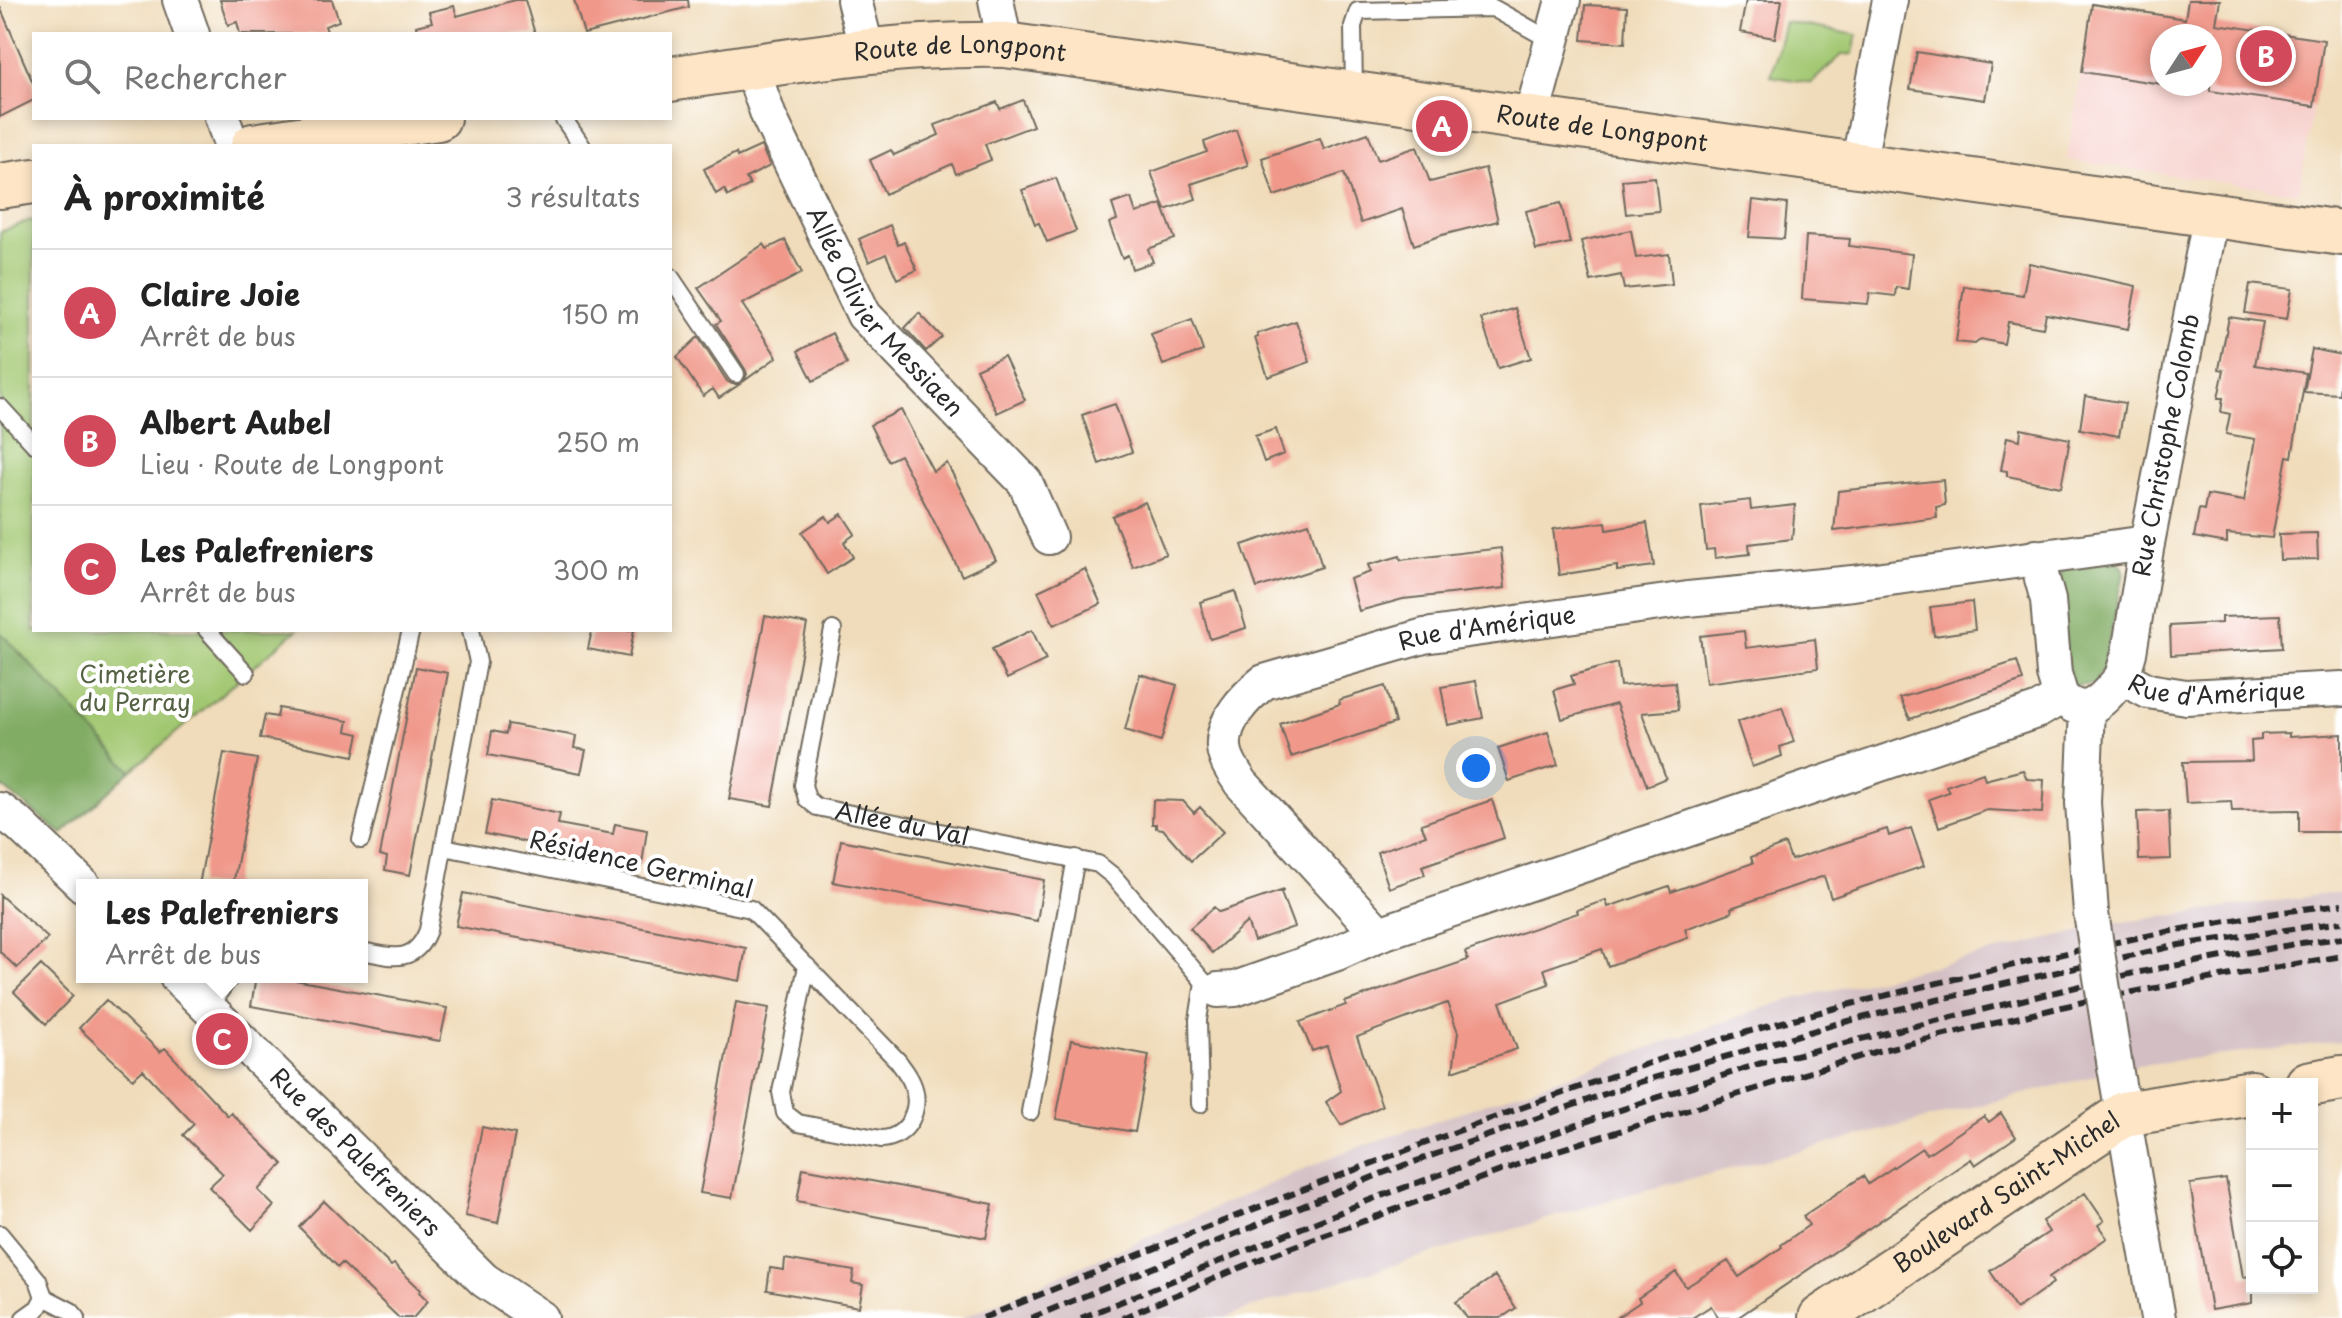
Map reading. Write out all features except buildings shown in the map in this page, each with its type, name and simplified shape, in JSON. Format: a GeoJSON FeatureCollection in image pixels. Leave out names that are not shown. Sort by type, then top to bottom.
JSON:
{"type":"FeatureCollection","features":[{"type":"Feature","properties":{"kind":"main road","name":"Route de Longpont"},"geometry":{"type":"LineString","coordinates":[[672,79],[867,51],[950,44],[1005,45],[2342,233]]}},
{"type":"Feature","properties":{"kind":"main road"},"geometry":{"type":"LineString","coordinates":[[272,144],[411,129]]}},
{"type":"Feature","properties":{"kind":"main road"},"geometry":{"type":"LineString","coordinates":[[0,186],[32,181]]}},
{"type":"Feature","properties":{"kind":"main road"},"geometry":{"type":"LineString","coordinates":[[2318,1082],[2342,1078]]}},
{"type":"Feature","properties":{"kind":"main road","name":"Boulevard Saint-Michel"},"geometry":{"type":"LineString","coordinates":[[1821,1318],[2124,1114],[2246,1094]]}},
{"type":"Feature","properties":{"kind":"street"},"geometry":{"type":"LineString","coordinates":[[180,0],[191,32]]}},
{"type":"Feature","properties":{"kind":"street"},"geometry":{"type":"LineString","coordinates":[[854,0],[867,51]]}},
{"type":"Feature","properties":{"kind":"street"},"geometry":{"type":"LineString","coordinates":[[996,0],[1005,45]]}},
{"type":"Feature","properties":{"kind":"street"},"geometry":{"type":"LineString","coordinates":[[1531,119],[1563,0]]}},
{"type":"Feature","properties":{"kind":"street"},"geometry":{"type":"LineString","coordinates":[[1858,166],[1890,0]]}},
{"type":"Feature","properties":{"kind":"street","name":"Allée Olivier Messiaen"},"geometry":{"type":"LineString","coordinates":[[751,67],[769,117],[864,315],[1025,482],[1049,537]]}},
{"type":"Feature","properties":{"kind":"street"},"geometry":{"type":"LineString","coordinates":[[223,120],[231,144]]}},
{"type":"Feature","properties":{"kind":"street","name":"Rue Christophe Colomb"},"geometry":{"type":"LineString","coordinates":[[2122,677],[2211,214]]}},
{"type":"Feature","properties":{"kind":"street","name":"Rue d'Amérique"},"geometry":{"type":"LineString","coordinates":[[1379,934],[1241,783],[1228,763],[1223,745],[1228,725],[1248,694],[1264,682],[1424,636],[1688,599],[1853,583],[2147,543]]}},
{"type":"Feature","properties":{"kind":"street"},"geometry":{"type":"LineString","coordinates":[[2036,557],[2048,600],[2054,674],[2074,702],[2091,913],[2158,1318]]}},
{"type":"Feature","properties":{"kind":"street","name":"Rue d'Amérique"},"geometry":{"type":"LineString","coordinates":[[1219,987],[1337,953],[1379,934],[2039,710],[2104,698],[2122,677],[2148,691],[2186,697],[2342,689]]}},
{"type":"Feature","properties":{"kind":"street"},"geometry":{"type":"LineString","coordinates":[[0,810],[77,879]]}},
{"type":"Feature","properties":{"kind":"street","name":"Rue des Palefreniers"},"geometry":{"type":"LineString","coordinates":[[183,983],[484,1280],[541,1318]]}},
{"type":"Feature","properties":{"kind":"lane"},"geometry":{"type":"LineString","coordinates":[[1354,93],[1353,26],[1358,11],[1493,8],[1552,41]]}},
{"type":"Feature","properties":{"kind":"lane"},"geometry":{"type":"LineString","coordinates":[[564,120],[581,144]]}},
{"type":"Feature","properties":{"kind":"lane"},"geometry":{"type":"LineString","coordinates":[[672,279],[736,374]]}},
{"type":"Feature","properties":{"kind":"lane"},"geometry":{"type":"LineString","coordinates":[[0,407],[32,442]]}},
{"type":"Feature","properties":{"kind":"lane","name":"Allée du Val"},"geometry":{"type":"LineString","coordinates":[[833,630],[803,785],[807,799],[817,807],[1098,864],[1219,987]]}},
{"type":"Feature","properties":{"kind":"lane"},"geometry":{"type":"LineString","coordinates":[[209,632],[246,673]]}},
{"type":"Feature","properties":{"kind":"lane"},"geometry":{"type":"LineString","coordinates":[[361,840],[411,632]]}},
{"type":"Feature","properties":{"kind":"lane"},"geometry":{"type":"LineString","coordinates":[[368,952],[394,957],[408,954],[422,945],[428,930],[478,662],[471,632]]}},
{"type":"Feature","properties":{"kind":"lane","name":"Résidence Germinal"},"geometry":{"type":"LineString","coordinates":[[444,847],[751,909],[807,966],[898,1061],[913,1084],[916,1098],[911,1122],[892,1138],[881,1139],[798,1123],[785,1113],[781,1092],[807,966]]}},
{"type":"Feature","properties":{"kind":"lane"},"geometry":{"type":"LineString","coordinates":[[1030,1112],[1076,858]]}},
{"type":"Feature","properties":{"kind":"lane"},"geometry":{"type":"LineString","coordinates":[[208,1008],[226,983]]}},
{"type":"Feature","properties":{"kind":"lane"},"geometry":{"type":"LineString","coordinates":[[1200,1104],[1198,1020],[1219,987]]}},
{"type":"Feature","properties":{"kind":"lane"},"geometry":{"type":"LineString","coordinates":[[0,1234],[38,1280],[44,1297],[71,1311],[77,1318]]}},
{"type":"Feature","properties":{"kind":"lane"},"geometry":{"type":"LineString","coordinates":[[24,1318],[38,1308],[44,1297]]}},
{"type":"Feature","properties":{"kind":"shaded area"},"geometry":{"type":"Polygon","coordinates":[[[2188,0],[2220,0],[2217,24],[2150,24],[2150,96],[2222,96],[2222,25],[2324,39],[2299,193],[2067,160],[2092,4],[2184,19],[2188,0]]]}},
{"type":"Feature","properties":{"kind":"shaded area"},"geometry":{"type":"Polygon","coordinates":[[[2342,892],[2342,1041],[2138,1065],[1627,1195],[1225,1318],[962,1318],[1341,1153],[1785,1001],[2116,923],[2342,892]]]}},
{"type":"Feature","properties":{"kind":"green space"},"geometry":{"type":"Polygon","coordinates":[[[1785,22],[1857,35],[1853,54],[1842,55],[1811,83],[1771,76],[1785,22]]]}},
{"type":"Feature","properties":{"kind":"green space","name":"Cimetière du Perray"},"geometry":{"type":"Polygon","coordinates":[[[32,221],[32,632],[295,632],[131,771],[0,632],[0,232],[32,221]]]}},
{"type":"Feature","properties":{"kind":"green space"},"geometry":{"type":"Polygon","coordinates":[[[2117,560],[2124,574],[2102,670],[2095,684],[2076,686],[2070,681],[2057,578],[2067,566],[2117,560]]]}},
{"type":"Feature","properties":{"kind":"green space"},"geometry":{"type":"Polygon","coordinates":[[[0,632],[131,771],[62,834],[0,785],[0,632]]]}},
{"type":"Feature","properties":{"kind":"railway"},"geometry":{"type":"LineString","coordinates":[[983,1318],[1416,1147],[1591,1083],[1718,1041],[1797,1018],[2083,949],[2212,924],[2342,904]]}},
{"type":"Feature","properties":{"kind":"railway"},"geometry":{"type":"LineString","coordinates":[[1031,1318],[1383,1173],[1630,1085],[1836,1024],[2017,981],[2179,945],[2342,922]]}},
{"type":"Feature","properties":{"kind":"railway"},"geometry":{"type":"LineString","coordinates":[[1081,1318],[1370,1200],[1602,1116],[1758,1064],[2134,973],[2342,938]]}},
{"type":"Feature","properties":{"kind":"railway"},"geometry":{"type":"LineString","coordinates":[[1122,1318],[1263,1258],[1558,1150],[1878,1051],[2104,997],[2342,956]]}},
{"type":"Feature","properties":{"kind":"place","name":"Albert Aubel"},"geometry":{"type":"Point","coordinates":[2266,56]}},
{"type":"Feature","properties":{"kind":"place","name":"Claire Joie"},"geometry":{"type":"Point","coordinates":[1442,126]}},
{"type":"Feature","properties":{"kind":"place","name":"Les Palefreniers"},"geometry":{"type":"Point","coordinates":[222,1039]}}]}
